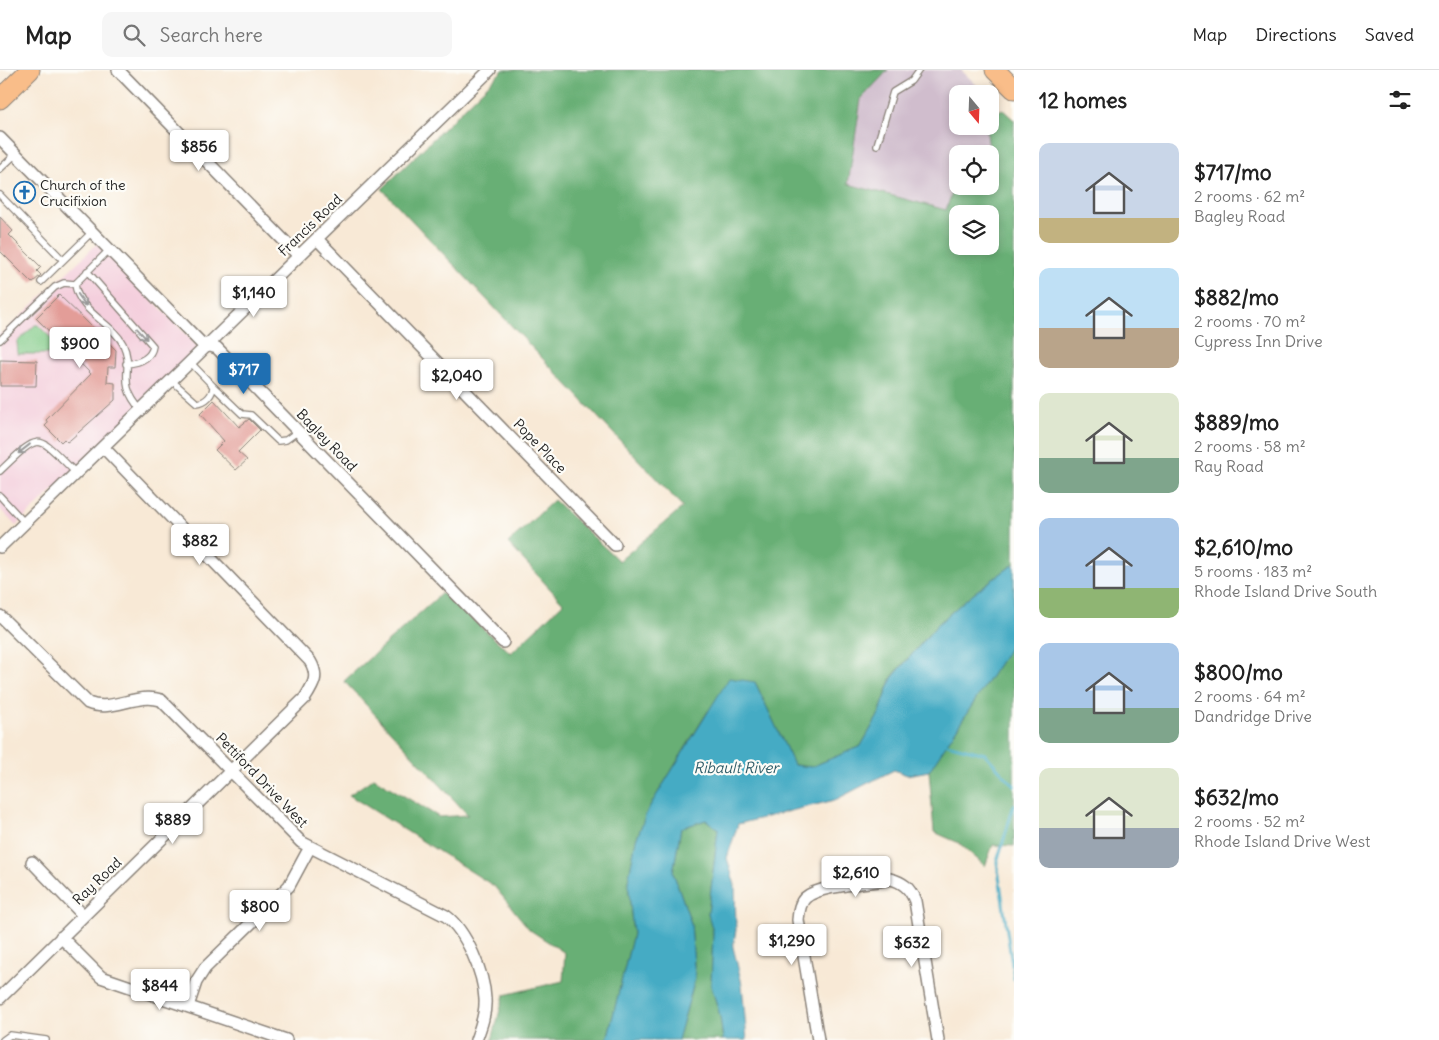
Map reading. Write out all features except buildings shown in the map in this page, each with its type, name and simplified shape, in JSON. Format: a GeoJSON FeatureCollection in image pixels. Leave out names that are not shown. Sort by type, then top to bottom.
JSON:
{"type":"FeatureCollection","features":[{"type":"Feature","properties":{"kind":"main road"},"geometry":{"type":"LineString","coordinates":[[0,99],[30,70]]}},
{"type":"Feature","properties":{"kind":"main road"},"geometry":{"type":"LineString","coordinates":[[996,70],[1014,89]]}},
{"type":"Feature","properties":{"kind":"street"},"geometry":{"type":"LineString","coordinates":[[118,70],[299,256]]}},
{"type":"Feature","properties":{"kind":"street","name":"Francis Road"},"geometry":{"type":"LineString","coordinates":[[0,547],[490,70]]}},
{"type":"Feature","properties":{"kind":"street","name":"Bagley Road"},"geometry":{"type":"LineString","coordinates":[[0,138],[201,343],[217,348],[503,642]]}},
{"type":"Feature","properties":{"kind":"street","name":"Pope Place"},"geometry":{"type":"LineString","coordinates":[[317,239],[615,545]]}},
{"type":"Feature","properties":{"kind":"street","name":"Ray Road"},"geometry":{"type":"LineString","coordinates":[[0,998],[305,698],[314,684],[316,676],[310,660],[103,447]]}},
{"type":"Feature","properties":{"kind":"street","name":"Pettiford Drive West"},"geometry":{"type":"LineString","coordinates":[[0,616],[88,703],[106,707],[144,697],[161,700],[301,842],[446,916],[455,924],[467,943],[482,983],[485,1010],[476,1040]]}},
{"type":"Feature","properties":{"kind":"street"},"geometry":{"type":"LineString","coordinates":[[188,1006],[196,982],[205,968],[289,886],[310,847]]}},
{"type":"Feature","properties":{"kind":"street"},"geometry":{"type":"LineString","coordinates":[[32,862],[83,915]]}},
{"type":"Feature","properties":{"kind":"street"},"geometry":{"type":"LineString","coordinates":[[818,1040],[798,920],[799,906],[804,899],[818,891],[890,879],[907,887],[914,901],[938,1040]]}},
{"type":"Feature","properties":{"kind":"street"},"geometry":{"type":"LineString","coordinates":[[62,937],[101,977],[286,1040]]}},
{"type":"Feature","properties":{"kind":"lane"},"geometry":{"type":"LineString","coordinates":[[877,145],[893,92],[911,81],[919,70]]}},
{"type":"Feature","properties":{"kind":"lane"},"geometry":{"type":"LineString","coordinates":[[0,169],[16,154]]}},
{"type":"Feature","properties":{"kind":"lane"},"geometry":{"type":"LineString","coordinates":[[0,195],[63,260]]}},
{"type":"Feature","properties":{"kind":"lane"},"geometry":{"type":"LineString","coordinates":[[40,282],[92,232]]}},
{"type":"Feature","properties":{"kind":"lane"},"geometry":{"type":"LineString","coordinates":[[75,284],[110,250]]}},
{"type":"Feature","properties":{"kind":"lane"},"geometry":{"type":"LineString","coordinates":[[87,271],[153,346],[152,351],[146,358],[126,364]]}},
{"type":"Feature","properties":{"kind":"lane"},"geometry":{"type":"LineString","coordinates":[[0,340],[55,287],[64,283],[75,284]]}},
{"type":"Feature","properties":{"kind":"lane"},"geometry":{"type":"LineString","coordinates":[[75,284],[76,291],[83,303],[122,343],[126,364],[127,390],[141,410]]}},
{"type":"Feature","properties":{"kind":"lane"},"geometry":{"type":"LineString","coordinates":[[190,362],[242,414],[251,415],[278,441],[286,440],[298,432]]}},
{"type":"Feature","properties":{"kind":"lane"},"geometry":{"type":"LineString","coordinates":[[171,380],[197,403],[210,396],[213,386]]}},
{"type":"Feature","properties":{"kind":"lane"},"geometry":{"type":"LineString","coordinates":[[0,471],[26,446],[38,442],[48,445],[76,473]]}},
{"type":"Feature","properties":{"kind":"lane"},"geometry":{"type":"LineString","coordinates":[[0,496],[25,523]]}},
{"type":"Feature","properties":{"kind":"lane"},"geometry":{"type":"LineString","coordinates":[[3,1040],[10,1035],[46,1040]]}},
{"type":"Feature","properties":{"kind":"shaded area"},"geometry":{"type":"Polygon","coordinates":[[[888,70],[961,70],[977,85],[949,85],[949,135],[987,135],[989,145],[949,145],[949,195],[951,195],[946,210],[848,184],[861,99],[888,70]]]}},
{"type":"Feature","properties":{"kind":"shaded area"},"geometry":{"type":"Polygon","coordinates":[[[98,243],[199,348],[16,526],[0,509],[0,332],[2,334],[98,243]]]}},
{"type":"Feature","properties":{"kind":"green space"},"geometry":{"type":"Polygon","coordinates":[[[503,70],[888,70],[861,99],[848,184],[946,210],[951,195],[999,195],[999,145],[989,145],[987,135],[999,135],[999,111],[1002,109],[1014,120],[1014,564],[971,595],[937,625],[892,677],[879,714],[861,746],[811,767],[794,765],[755,682],[708,711],[648,809],[636,840],[628,881],[633,934],[607,1040],[492,1040],[504,995],[563,981],[565,953],[530,930],[494,886],[349,795],[374,778],[439,817],[468,815],[344,681],[442,593],[511,653],[563,603],[508,543],[554,500],[619,561],[683,507],[382,189],[503,70]]]}},
{"type":"Feature","properties":{"kind":"green space"},"geometry":{"type":"Polygon","coordinates":[[[35,325],[38,325],[60,347],[60,354],[18,354],[17,342],[35,325]]]}},
{"type":"Feature","properties":{"kind":"green space"},"geometry":{"type":"Polygon","coordinates":[[[1014,638],[1014,846],[993,845],[985,866],[959,843],[934,832],[929,771],[1005,655],[1014,638]]]}},
{"type":"Feature","properties":{"kind":"green space"},"geometry":{"type":"Polygon","coordinates":[[[706,820],[718,829],[708,914],[713,932],[711,985],[720,1016],[723,1040],[678,1040],[695,979],[691,923],[673,872],[681,828],[706,820]]]}},
{"type":"Feature","properties":{"kind":"water","name":"Ribault River"},"geometry":{"type":"Polygon","coordinates":[[[1014,564],[1014,638],[1005,655],[929,771],[907,775],[894,770],[835,800],[738,824],[727,858],[735,885],[736,930],[733,947],[742,984],[747,1040],[723,1040],[720,1016],[711,985],[713,932],[708,914],[718,829],[706,820],[681,828],[673,872],[691,923],[695,979],[678,1040],[607,1040],[633,934],[628,881],[636,840],[648,809],[729,678],[755,682],[794,765],[811,767],[861,746],[879,714],[892,678],[937,625],[971,595],[1014,564]]]}},
{"type":"Feature","properties":{"kind":"waterway"},"geometry":{"type":"LineString","coordinates":[[947,744],[985,754],[1014,786]]}},
{"type":"Feature","properties":{"kind":"waterway"},"geometry":{"type":"LineString","coordinates":[[1014,805],[997,862],[1014,979]]}},
{"type":"Feature","properties":{"kind":"place","name":"Church of the Crucifixion"},"geometry":{"type":"Point","coordinates":[24,193]}}]}
